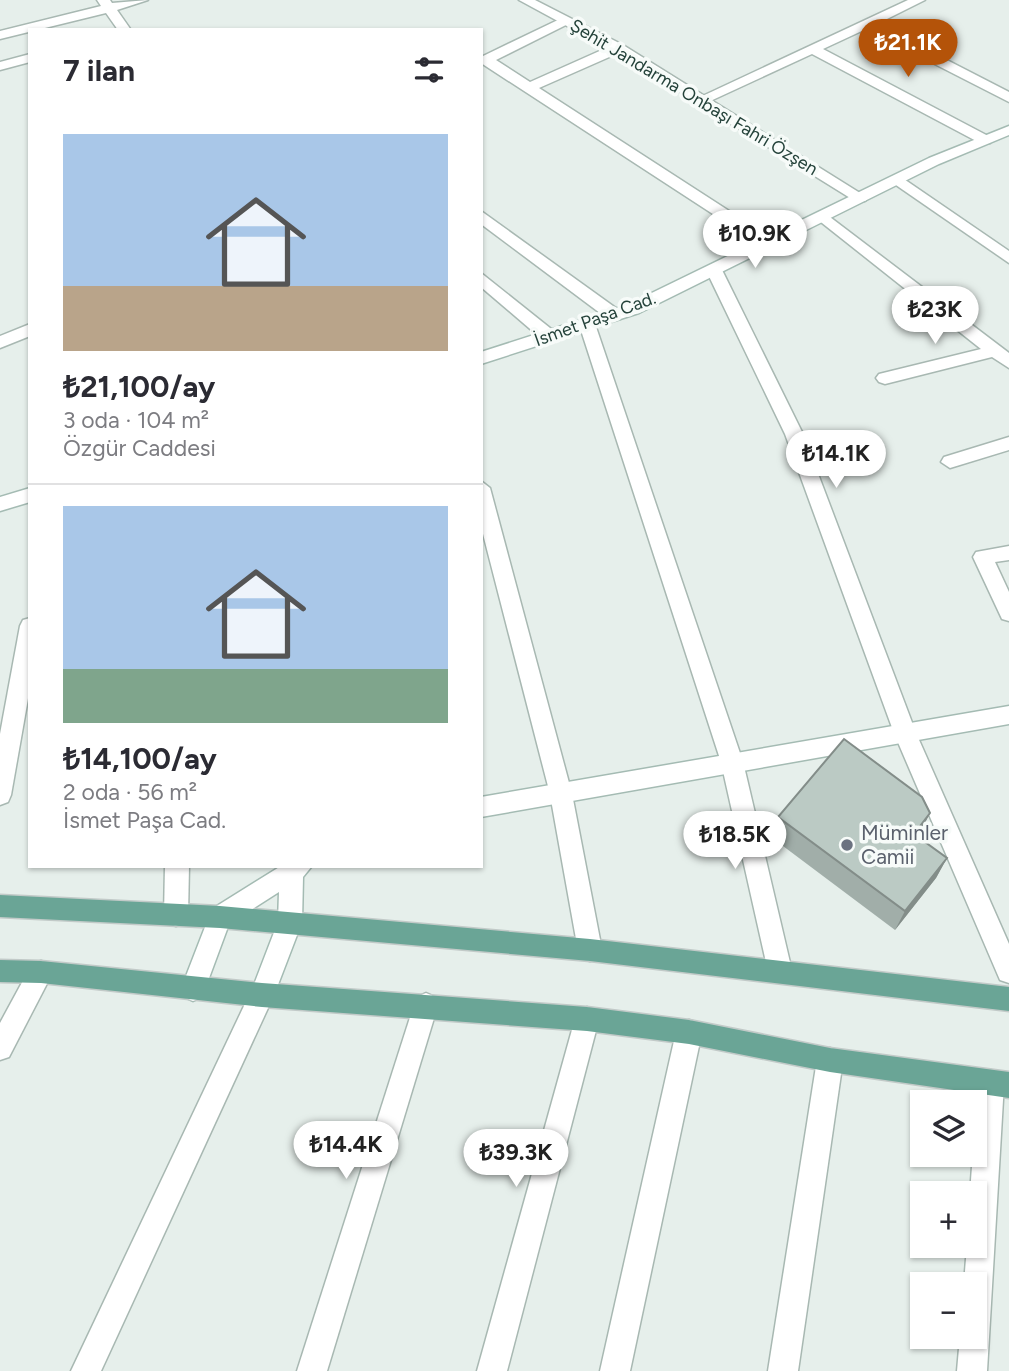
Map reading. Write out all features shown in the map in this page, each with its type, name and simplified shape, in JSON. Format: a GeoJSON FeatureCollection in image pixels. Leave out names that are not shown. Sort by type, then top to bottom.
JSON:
{"type":"FeatureCollection","features":[{"type":"Feature","properties":{"kind":"main road"},"geometry":{"type":"LineString","coordinates":[[0,906],[290,922],[590,950],[1009,999]]}},
{"type":"Feature","properties":{"kind":"main road"},"geometry":{"type":"LineString","coordinates":[[0,971],[41,972],[262,995],[426,1005],[587,1019],[689,1032],[830,1060],[1000,1084]]}},
{"type":"Feature","properties":{"kind":"street"},"geometry":{"type":"LineString","coordinates":[[0,24],[7,33],[106,4],[142,0]]}},
{"type":"Feature","properties":{"kind":"street","name":"Şehit Jandarma Onbaşı Fahri Özşen"},"geometry":{"type":"LineString","coordinates":[[525,0],[618,48],[860,198]]}},
{"type":"Feature","properties":{"kind":"street"},"geometry":{"type":"LineString","coordinates":[[701,100],[919,0]]}},
{"type":"Feature","properties":{"kind":"street"},"geometry":{"type":"LineString","coordinates":[[106,4],[124,28]]}},
{"type":"Feature","properties":{"kind":"street"},"geometry":{"type":"LineString","coordinates":[[567,21],[486,60],[768,243]]}},
{"type":"Feature","properties":{"kind":"street"},"geometry":{"type":"LineString","coordinates":[[868,25],[1009,98]]}},
{"type":"Feature","properties":{"kind":"street"},"geometry":{"type":"LineString","coordinates":[[528,88],[618,48]]}},
{"type":"Feature","properties":{"kind":"street"},"geometry":{"type":"LineString","coordinates":[[815,50],[985,140]]}},
{"type":"Feature","properties":{"kind":"street"},"geometry":{"type":"LineString","coordinates":[[0,66],[28,59]]}},
{"type":"Feature","properties":{"kind":"street","name":"İsmet Paşa Cad."},"geometry":{"type":"LineString","coordinates":[[483,357],[614,315],[1009,130]]}},
{"type":"Feature","properties":{"kind":"street"},"geometry":{"type":"LineString","coordinates":[[898,180],[1009,258]]}},
{"type":"Feature","properties":{"kind":"street"},"geometry":{"type":"LineString","coordinates":[[822,216],[1009,362]]}},
{"type":"Feature","properties":{"kind":"street"},"geometry":{"type":"LineString","coordinates":[[483,217],[614,315]]}},
{"type":"Feature","properties":{"kind":"street"},"geometry":{"type":"LineString","coordinates":[[714,270],[794,434],[905,733],[1009,972]]}},
{"type":"Feature","properties":{"kind":"street"},"geometry":{"type":"LineString","coordinates":[[483,280],[549,336]]}},
{"type":"Feature","properties":{"kind":"street"},"geometry":{"type":"LineString","coordinates":[[587,324],[732,762],[780,971]]}},
{"type":"Feature","properties":{"kind":"street"},"geometry":{"type":"LineString","coordinates":[[0,342],[28,334]]}},
{"type":"Feature","properties":{"kind":"street"},"geometry":{"type":"LineString","coordinates":[[885,377],[995,351]]}},
{"type":"Feature","properties":{"kind":"street"},"geometry":{"type":"LineString","coordinates":[[950,462],[1009,443]]}},
{"type":"Feature","properties":{"kind":"street"},"geometry":{"type":"LineString","coordinates":[[0,504],[28,496]]}},
{"type":"Feature","properties":{"kind":"street"},"geometry":{"type":"LineString","coordinates":[[483,496],[561,794],[590,950]]}},
{"type":"Feature","properties":{"kind":"street"},"geometry":{"type":"LineString","coordinates":[[1009,553],[983,557],[1009,613]]}},
{"type":"Feature","properties":{"kind":"street"},"geometry":{"type":"LineString","coordinates":[[0,794],[28,637]]}},
{"type":"Feature","properties":{"kind":"street"},"geometry":{"type":"LineString","coordinates":[[483,807],[1009,715]]}},
{"type":"Feature","properties":{"kind":"street"},"geometry":{"type":"LineString","coordinates":[[176,915],[177,868]]}},
{"type":"Feature","properties":{"kind":"street"},"geometry":{"type":"LineString","coordinates":[[193,989],[220,917],[296,869]]}},
{"type":"Feature","properties":{"kind":"street"},"geometry":{"type":"LineString","coordinates":[[86,1371],[262,995],[290,922],[296,869]]}},
{"type":"Feature","properties":{"kind":"street"},"geometry":{"type":"LineString","coordinates":[[0,1048],[41,972]]}},
{"type":"Feature","properties":{"kind":"street"},"geometry":{"type":"LineString","coordinates":[[312,1371],[426,1005]]}},
{"type":"Feature","properties":{"kind":"street"},"geometry":{"type":"LineString","coordinates":[[492,1371],[587,1019]]}},
{"type":"Feature","properties":{"kind":"street"},"geometry":{"type":"LineString","coordinates":[[615,1371],[689,1032]]}},
{"type":"Feature","properties":{"kind":"street"},"geometry":{"type":"LineString","coordinates":[[783,1371],[830,1060]]}},
{"type":"Feature","properties":{"kind":"street"},"geometry":{"type":"LineString","coordinates":[[981,1272],[1000,1084]]}},
{"type":"Feature","properties":{"kind":"street"},"geometry":{"type":"LineString","coordinates":[[972,1371],[973,1349]]}},
{"type":"Feature","properties":{"kind":"building","name":"Müminler Camii"},"geometry":{"type":"Polygon","coordinates":[[[844,739],[922,797],[930,813],[914,834],[947,858],[905,911],[778,817],[844,739]]]}},
{"type":"Feature","properties":{"kind":"place","name":"Müminler Camii"},"geometry":{"type":"Point","coordinates":[847,845]}}]}
